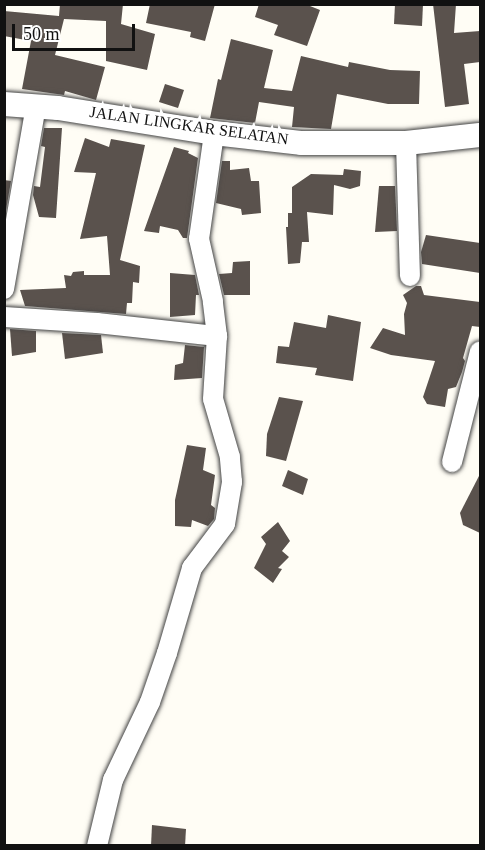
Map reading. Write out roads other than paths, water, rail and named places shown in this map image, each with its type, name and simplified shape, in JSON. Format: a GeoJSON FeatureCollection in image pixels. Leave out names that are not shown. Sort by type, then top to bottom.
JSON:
{"type":"FeatureCollection","features":[{"type":"Feature","properties":{"kind":"street","name":"JALAN LINGKAR SELATAN"},"geometry":{"type":"LineString","coordinates":[[4,104],[100,113],[214,133],[302,143],[406,143],[480,135]]}},
{"type":"Feature","properties":{"kind":"street"},"geometry":{"type":"LineString","coordinates":[[4,289],[36,106]]}},
{"type":"Feature","properties":{"kind":"street"},"geometry":{"type":"LineString","coordinates":[[97,846],[113,780],[150,702],[192,568],[225,524],[232,482],[230,457],[213,399],[217,336],[213,301],[199,239],[214,133]]}},
{"type":"Feature","properties":{"kind":"street"},"geometry":{"type":"LineString","coordinates":[[406,143],[410,276]]}},
{"type":"Feature","properties":{"kind":"street"},"geometry":{"type":"LineString","coordinates":[[4,317],[97,323],[217,336]]}},
{"type":"Feature","properties":{"kind":"street"},"geometry":{"type":"LineString","coordinates":[[452,462],[480,351]]}}]}
